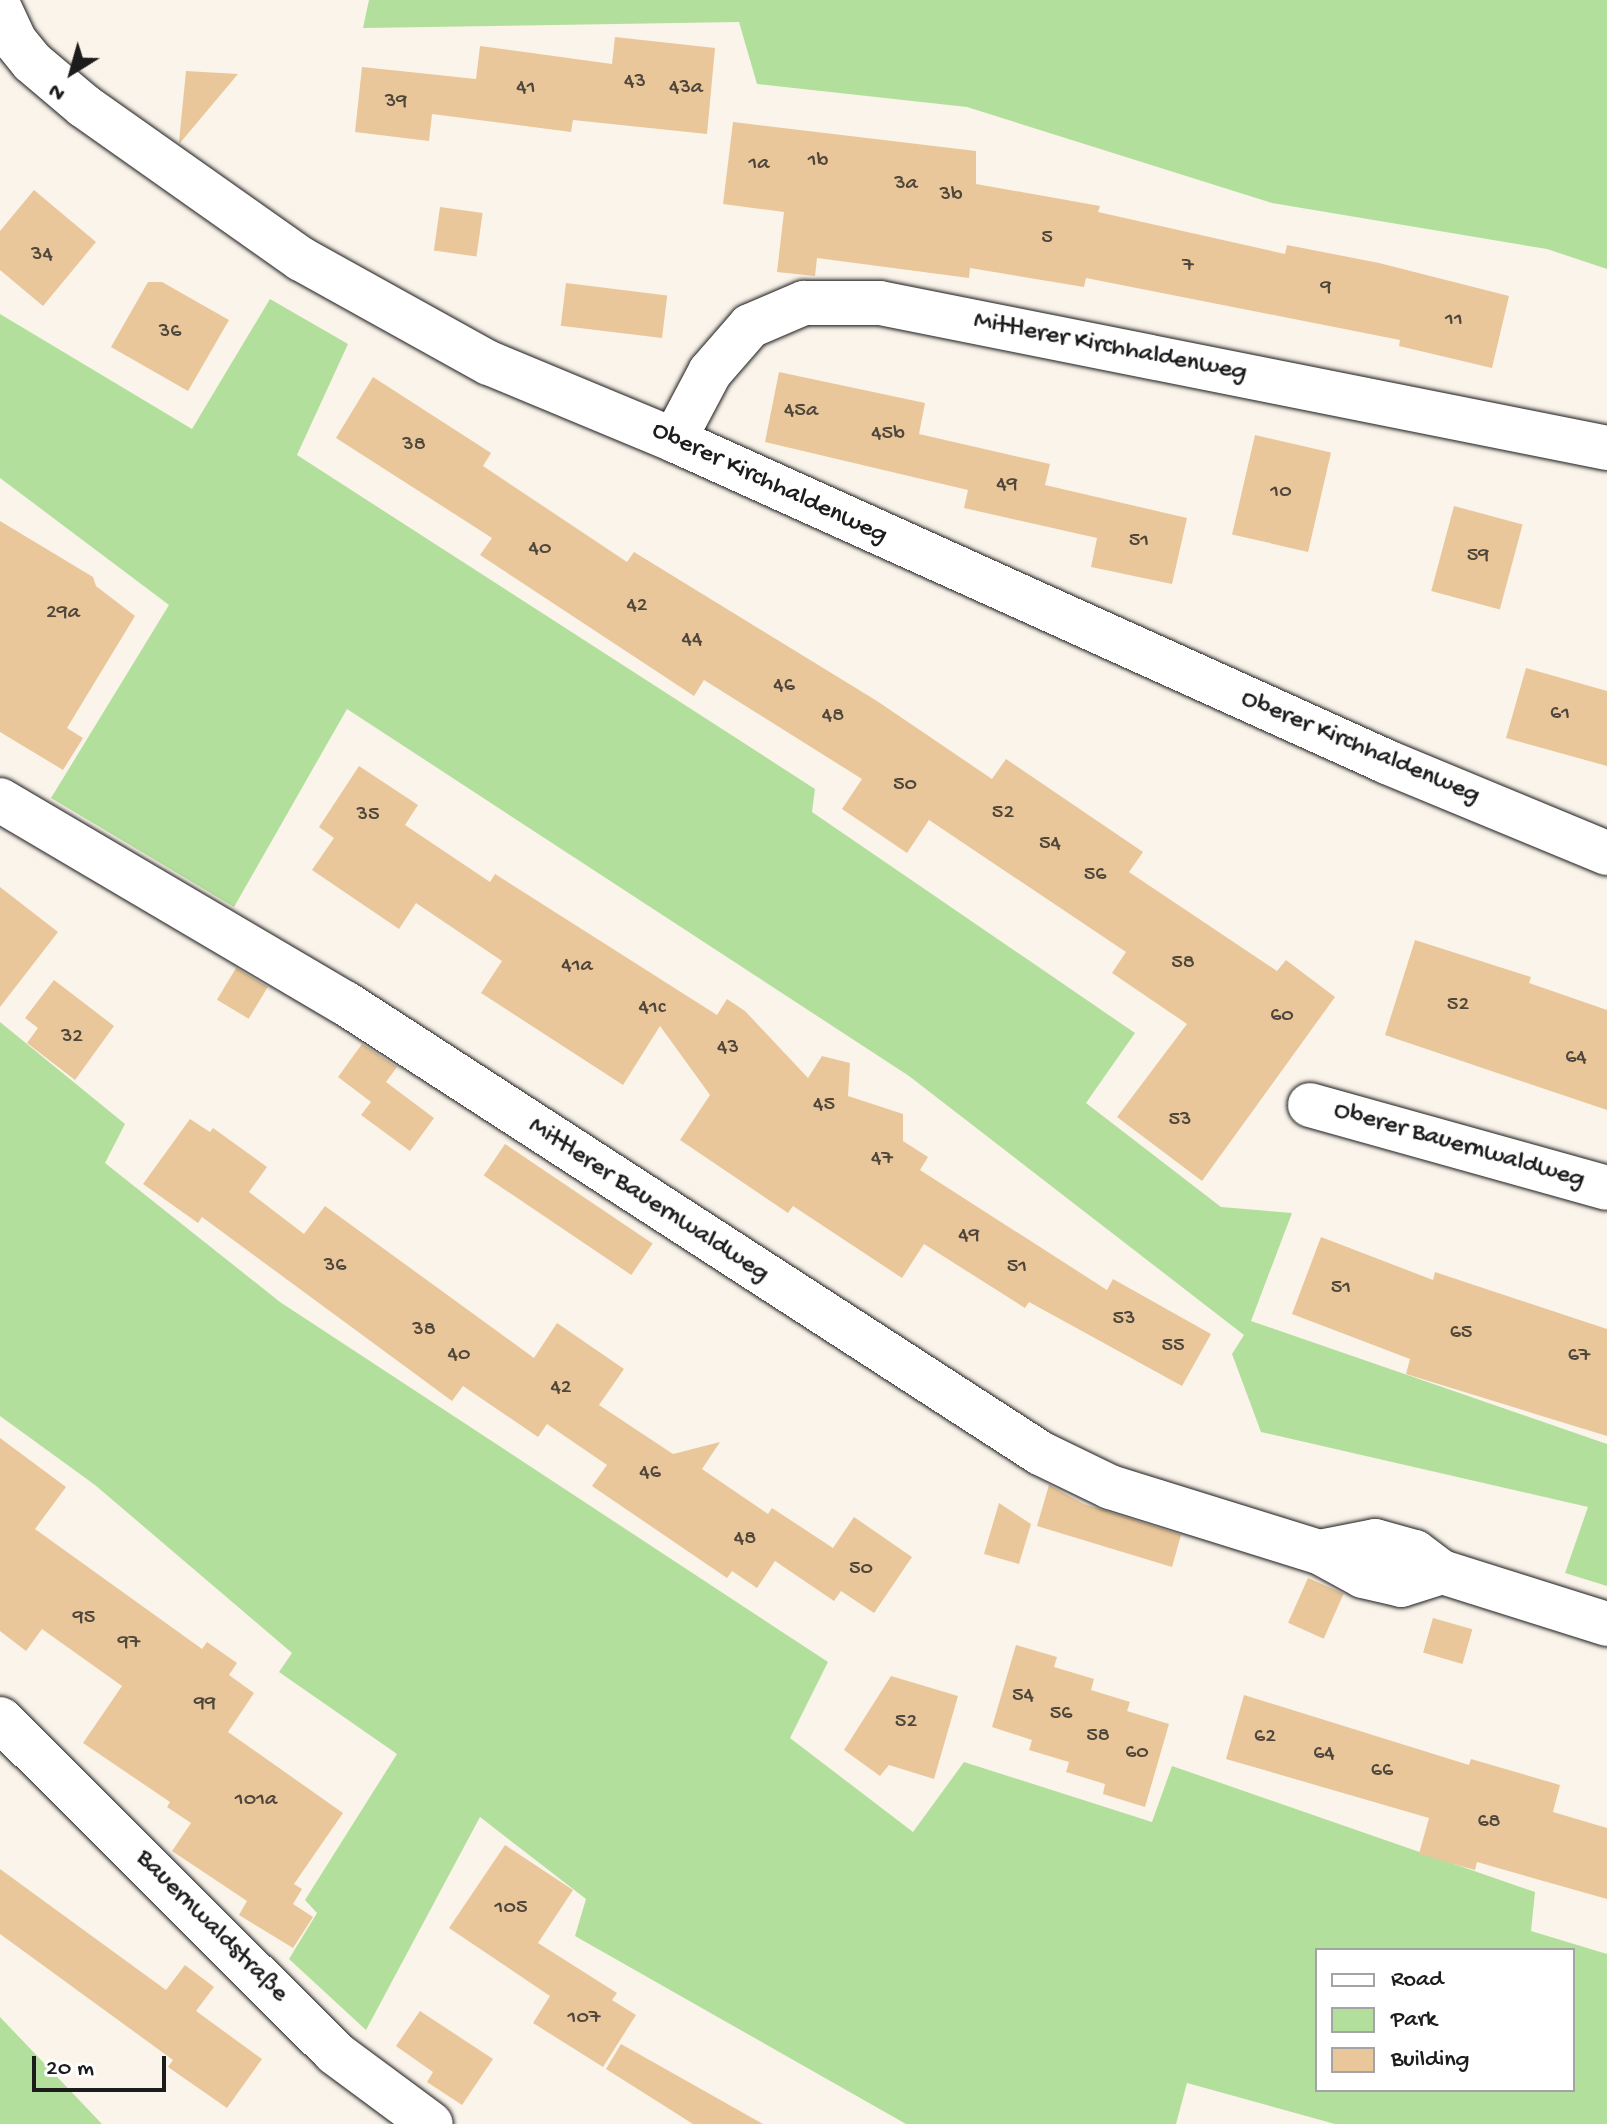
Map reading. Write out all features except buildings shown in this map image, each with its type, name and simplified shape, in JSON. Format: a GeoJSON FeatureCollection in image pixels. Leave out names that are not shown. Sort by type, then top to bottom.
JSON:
{"type":"FeatureCollection","features":[{"type":"Feature","properties":{"kind":"street","name":"Oberer Kirchhaldenweg"},"geometry":{"type":"LineString","coordinates":[[0,9],[15,41],[32,62],[84,106],[301,259],[489,363],[674,440],[1372,756],[1607,853]]}},
{"type":"Feature","properties":{"kind":"street","name":"Mittlerer Kirchhaldenweg"},"geometry":{"type":"LineString","coordinates":[[674,440],[710,372],[750,326],[804,303],[880,303],[1607,448]]}},
{"type":"Feature","properties":{"kind":"street","name":"Mittlerer Bauernwaldweg"},"geometry":{"type":"LineString","coordinates":[[0,800],[345,1003],[1040,1453],[1110,1487],[1319,1552],[1375,1541],[1415,1552],[1442,1572],[1607,1624]]}},
{"type":"Feature","properties":{"kind":"street","name":"Oberer Bauernwaldweg"},"geometry":{"type":"LineString","coordinates":[[1310,1105],[1607,1188]]}},
{"type":"Feature","properties":{"kind":"street","name":"Bauernwaldstraße"},"geometry":{"type":"LineString","coordinates":[[0,1719],[335,2053],[431,2124]]}},
{"type":"Feature","properties":{"kind":"green space"},"geometry":{"type":"Polygon","coordinates":[[[369,0],[1607,0],[1607,269],[1547,249],[1272,203],[967,107],[757,84],[739,22],[363,28],[369,0]]]}},
{"type":"Feature","properties":{"kind":"green space"},"geometry":{"type":"Polygon","coordinates":[[[270,299],[348,344],[297,455],[815,789],[812,812],[1135,1033],[1086,1103],[1221,1207],[1292,1213],[1251,1321],[1607,1444],[1607,1586],[1565,1573],[1588,1507],[1261,1432],[1232,1354],[1244,1335],[909,1076],[347,709],[234,907],[51,798],[169,605],[0,478],[0,314],[192,429],[270,299]]]}},
{"type":"Feature","properties":{"kind":"green space"},"geometry":{"type":"Polygon","coordinates":[[[0,1022],[125,1124],[105,1163],[280,1302],[828,1662],[790,1738],[913,1832],[964,1762],[1152,1822],[1172,1766],[1535,1892],[1531,1931],[1607,1954],[1607,2124],[1335,2124],[1187,2083],[1176,2124],[906,2124],[575,1936],[586,1899],[480,1817],[366,2030],[289,1959],[317,1913],[305,1900],[397,1754],[279,1672],[292,1653],[95,1485],[0,1416],[0,1022]]]}},
{"type":"Feature","properties":{"kind":"green space"},"geometry":{"type":"Polygon","coordinates":[[[0,2017],[102,2124],[0,2124],[0,2017]]]}}]}
